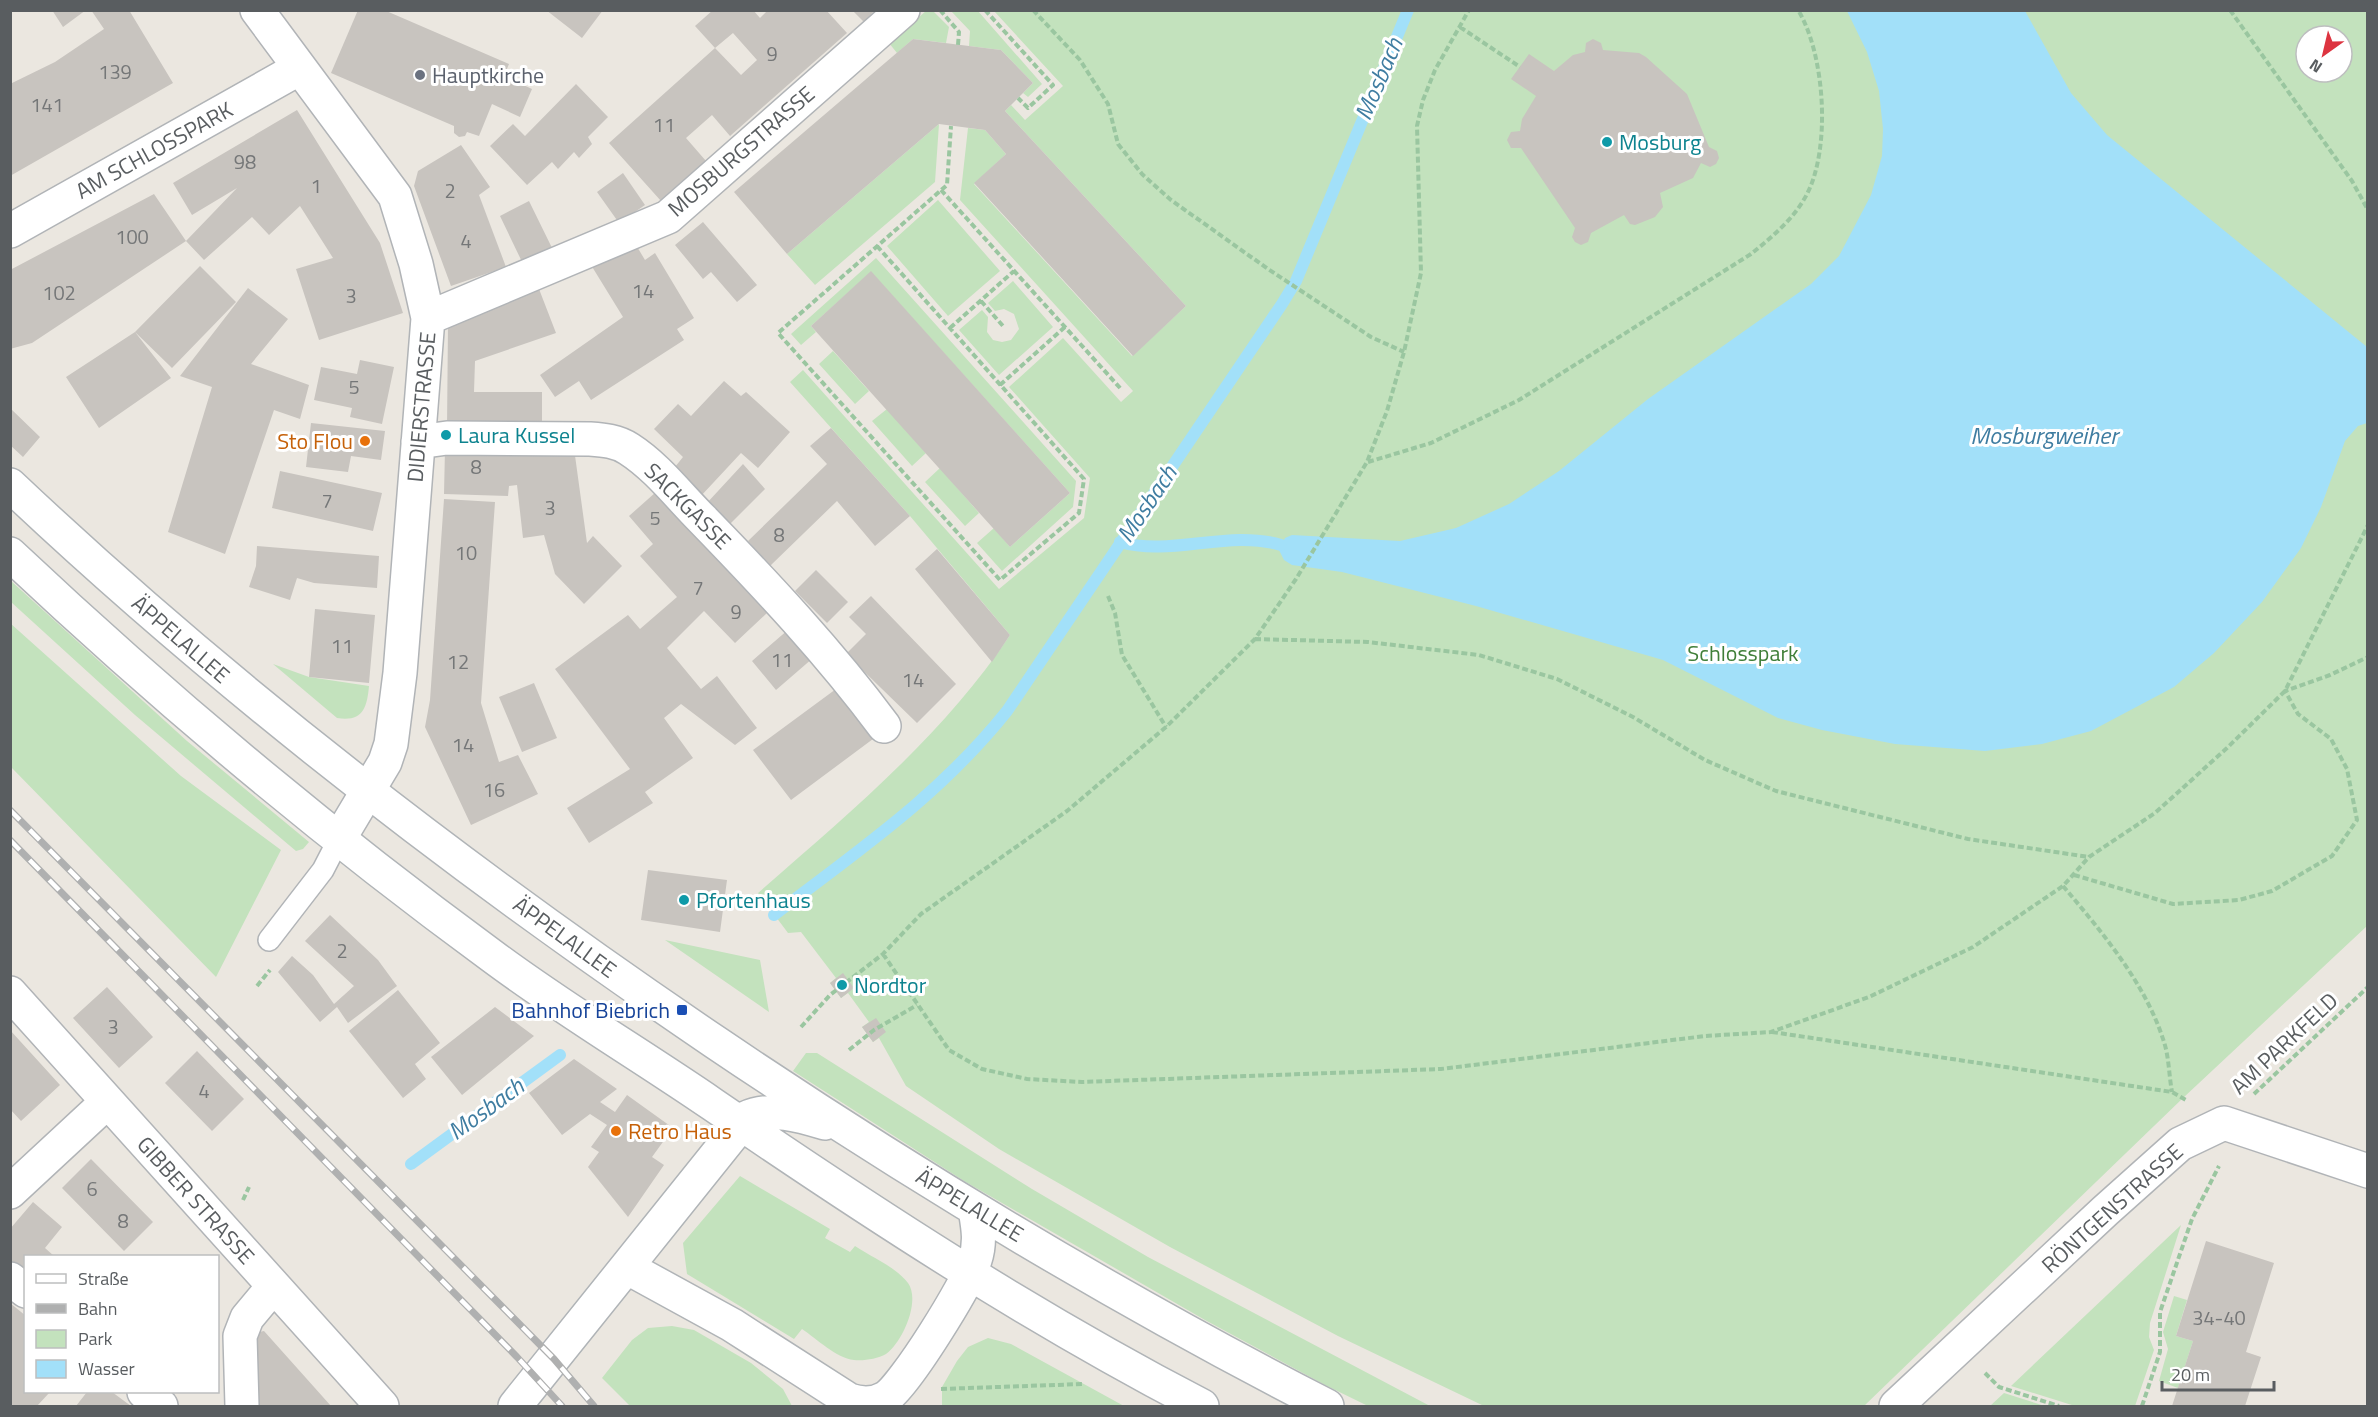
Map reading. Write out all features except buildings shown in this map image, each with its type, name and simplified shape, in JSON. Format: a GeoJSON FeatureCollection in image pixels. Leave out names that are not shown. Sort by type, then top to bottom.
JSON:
{"type":"FeatureCollection","features":[{"type":"Feature","properties":{"kind":"street","name":"DIDIERSTRASSE"},"geometry":{"type":"LineString","coordinates":[[257,10],[298,69],[381,174],[395,196],[416,264],[428,318],[400,673],[391,744],[385,762],[339,839]]}},
{"type":"Feature","properties":{"kind":"street","name":"MOSBURGSTRASSE"},"geometry":{"type":"LineString","coordinates":[[428,318],[668,217],[903,10]]}},
{"type":"Feature","properties":{"kind":"street","name":"AM SCHLOSSPARK"},"geometry":{"type":"LineString","coordinates":[[10,231],[298,69]]}},
{"type":"Feature","properties":{"kind":"street","name":"SACKGASSE"},"geometry":{"type":"LineString","coordinates":[[418,442],[447,438],[590,439],[608,440],[628,449],[652,468],[752,570],[842,669],[884,726]]}},
{"type":"Feature","properties":{"kind":"street","name":"ÄPPELALLEE"},"geometry":{"type":"LineString","coordinates":[[10,485],[97,567],[226,677],[368,790],[609,970],[850,1131],[975,1209],[1100,1283],[1327,1407]]}},
{"type":"Feature","properties":{"kind":"street"},"geometry":{"type":"LineString","coordinates":[[10,554],[105,643],[194,721],[339,839],[494,958],[872,1214],[969,1275],[1202,1407]]}},
{"type":"Feature","properties":{"kind":"street","name":"GIBBER STRASSE"},"geometry":{"type":"LineString","coordinates":[[10,993],[382,1407]]}},
{"type":"Feature","properties":{"kind":"street"},"geometry":{"type":"LineString","coordinates":[[10,1192],[107,1102]]}},
{"type":"Feature","properties":{"kind":"street"},"geometry":{"type":"LineString","coordinates":[[515,1407],[628,1268],[740,1124],[756,1113],[770,1113],[816,1120],[850,1131]]}},
{"type":"Feature","properties":{"kind":"street"},"geometry":{"type":"LineString","coordinates":[[2231,1125],[2367,1171]]}},
{"type":"Feature","properties":{"kind":"street","name":"RÖNTGENSTRASSE"},"geometry":{"type":"LineString","coordinates":[[1896,1407],[2180,1144],[2231,1125]]}},
{"type":"Feature","properties":{"kind":"street"},"geometry":{"type":"LineString","coordinates":[[628,1268],[732,1325],[829,1388],[861,1404],[886,1398],[906,1377],[969,1275],[978,1244],[975,1209]]}},
{"type":"Feature","properties":{"kind":"street"},"geometry":{"type":"LineString","coordinates":[[10,1279],[24,1290]]}},
{"type":"Feature","properties":{"kind":"street"},"geometry":{"type":"LineString","coordinates":[[242,1407],[240,1336],[247,1318],[273,1287]]}},
{"type":"Feature","properties":{"kind":"street"},"geometry":{"type":"LineString","coordinates":[[145,1393],[161,1406]]}},
{"type":"Feature","properties":{"kind":"lane"},"geometry":{"type":"LineString","coordinates":[[269,940],[323,870],[339,839]]}},
{"type":"Feature","properties":{"kind":"path"},"geometry":{"type":"LineString","coordinates":[[940,10],[959,33],[958,45]]}},
{"type":"Feature","properties":{"kind":"path"},"geometry":{"type":"LineString","coordinates":[[985,10],[1053,85],[1028,108],[1018,98]]}},
{"type":"Feature","properties":{"kind":"path"},"geometry":{"type":"LineString","coordinates":[[1033,10],[1080,60],[1108,104],[1118,144],[1142,174],[1171,200],[1268,269],[1371,337],[1404,352]]}},
{"type":"Feature","properties":{"kind":"path"},"geometry":{"type":"LineString","coordinates":[[801,1027],[830,995],[883,954],[921,914],[1067,811],[1166,727],[1255,639],[1296,579],[1367,462],[1387,411],[1404,352],[1421,273],[1417,126],[1423,100],[1434,70],[1469,10]]}},
{"type":"Feature","properties":{"kind":"path"},"geometry":{"type":"LineString","coordinates":[[1367,462],[1431,443],[1519,400],[1751,254],[1783,228],[1807,194],[1821,151],[1817,58],[1798,10]]}},
{"type":"Feature","properties":{"kind":"path"},"geometry":{"type":"LineString","coordinates":[[1802,16],[1804,10]]}},
{"type":"Feature","properties":{"kind":"path"},"geometry":{"type":"LineString","coordinates":[[2230,10],[2352,181],[2367,210]]}},
{"type":"Feature","properties":{"kind":"path"},"geometry":{"type":"LineString","coordinates":[[1460,27],[1520,67]]}},
{"type":"Feature","properties":{"kind":"path"},"geometry":{"type":"LineString","coordinates":[[877,246],[1084,479],[1078,513],[1000,580],[778,333],[877,246],[947,185],[951,126]]}},
{"type":"Feature","properties":{"kind":"path"},"geometry":{"type":"LineString","coordinates":[[941,190],[1121,389]]}},
{"type":"Feature","properties":{"kind":"path"},"geometry":{"type":"LineString","coordinates":[[950,328],[1014,271]]}},
{"type":"Feature","properties":{"kind":"path"},"geometry":{"type":"LineString","coordinates":[[981,301],[1003,326]]}},
{"type":"Feature","properties":{"kind":"path"},"geometry":{"type":"LineString","coordinates":[[1000,385],[1065,327]]}},
{"type":"Feature","properties":{"kind":"path"},"geometry":{"type":"LineString","coordinates":[[1771,1032],[1869,997],[1936,967],[1973,947],[2063,886],[2089,857],[2155,813],[2285,691],[2367,525]]}},
{"type":"Feature","properties":{"kind":"path"},"geometry":{"type":"LineString","coordinates":[[1108,596],[1114,613],[1122,655],[1166,727]]}},
{"type":"Feature","properties":{"kind":"path"},"geometry":{"type":"LineString","coordinates":[[1255,639],[1368,642],[1479,655],[1557,680],[1634,717],[1706,760],[1776,791],[1968,839],[2089,857]]}},
{"type":"Feature","properties":{"kind":"path"},"geometry":{"type":"LineString","coordinates":[[2285,691],[2330,675],[2367,657]]}},
{"type":"Feature","properties":{"kind":"path"},"geometry":{"type":"LineString","coordinates":[[2074,874],[2173,903],[2239,900],[2272,891],[2332,856],[2357,820],[2347,769],[2331,739],[2298,714],[2285,691]]}},
{"type":"Feature","properties":{"kind":"path"},"geometry":{"type":"LineString","coordinates":[[2063,886],[2120,958],[2150,1008],[2164,1043],[2172,1092]]}},
{"type":"Feature","properties":{"kind":"path"},"geometry":{"type":"LineString","coordinates":[[883,954],[949,1050],[982,1069],[1027,1079],[1082,1083],[1442,1069],[1705,1036],[1771,1032],[2172,1092],[2231,1125]]}},
{"type":"Feature","properties":{"kind":"path"},"geometry":{"type":"LineString","coordinates":[[256,986],[276,963]]}},
{"type":"Feature","properties":{"kind":"path","name":"AM PARKFELD"},"geometry":{"type":"LineString","coordinates":[[2142,1407],[2160,1352],[2160,1312],[2192,1219],[2231,1125],[2367,987]]}},
{"type":"Feature","properties":{"kind":"path"},"geometry":{"type":"LineString","coordinates":[[849,1050],[874,1030],[917,1005]]}},
{"type":"Feature","properties":{"kind":"path"},"geometry":{"type":"LineString","coordinates":[[1959,1347],[1999,1387],[2059,1407]]}},
{"type":"Feature","properties":{"kind":"path"},"geometry":{"type":"LineString","coordinates":[[936,1390],[1090,1383]]}},
{"type":"Feature","properties":{"kind":"green space"},"geometry":{"type":"Polygon","coordinates":[[[926,11],[933,11],[949,27],[946,43],[913,39],[897,53],[889,43],[926,11]]]}},
{"type":"Feature","properties":{"kind":"green space"},"geometry":{"type":"Polygon","coordinates":[[[951,11],[978,11],[1042,84],[1028,97],[1023,93],[1033,83],[1001,50],[969,46],[970,31],[951,11]]]}},
{"type":"Feature","properties":{"kind":"green space","name":"Schlosspark"},"geometry":{"type":"Polygon","coordinates":[[[994,11],[2367,11],[2367,926],[2183,1098],[1864,1406],[1484,1406],[1338,1336],[1170,1247],[999,1149],[906,1086],[879,1038],[873,1042],[862,1027],[869,1022],[848,993],[841,998],[830,983],[836,978],[801,932],[788,933],[758,893],[860,803],[925,740],[984,672],[1010,635],[910,516],[790,382],[803,370],[999,589],[1084,518],[1090,478],[1009,387],[1063,338],[1121,402],[1133,391],[960,200],[968,128],[985,130],[1006,154],[974,184],[1132,356],[1186,306],[1005,111],[1011,105],[1025,120],[1063,86],[994,11]]]}},
{"type":"Feature","properties":{"kind":"green space"},"geometry":{"type":"Polygon","coordinates":[[[939,124],[935,182],[815,285],[787,254],[939,124]]]}},
{"type":"Feature","properties":{"kind":"green space"},"geometry":{"type":"Polygon","coordinates":[[[938,200],[1000,271],[948,316],[887,246],[938,200]]]}},
{"type":"Feature","properties":{"kind":"green space"},"geometry":{"type":"Polygon","coordinates":[[[876,258],[1076,481],[1073,507],[1002,571],[977,543],[994,528],[1010,547],[1070,493],[871,272],[811,326],[816,332],[801,345],[791,334],[876,258]]]}},
{"type":"Feature","properties":{"kind":"green space"},"geometry":{"type":"Polygon","coordinates":[[[1013,281],[1053,327],[999,375],[959,330],[982,310],[988,317],[987,332],[993,340],[1002,342],[1011,340],[1019,329],[1014,314],[1004,309],[995,311],[988,303],[1013,281]]]}},
{"type":"Feature","properties":{"kind":"green space"},"geometry":{"type":"Polygon","coordinates":[[[833,351],[869,391],[855,404],[819,364],[833,351]]]}},
{"type":"Feature","properties":{"kind":"green space"},"geometry":{"type":"Polygon","coordinates":[[[887,409],[926,453],[912,466],[872,421],[887,409]]]}},
{"type":"Feature","properties":{"kind":"green space"},"geometry":{"type":"Polygon","coordinates":[[[940,468],[979,513],[965,526],[925,482],[940,468]]]}},
{"type":"Feature","properties":{"kind":"green space"},"geometry":{"type":"Polygon","coordinates":[[[11,581],[187,741],[309,842],[303,849],[296,851],[135,715],[11,602],[11,581]]]}},
{"type":"Feature","properties":{"kind":"green space"},"geometry":{"type":"Polygon","coordinates":[[[10,623],[181,776],[281,850],[216,977],[11,767],[10,623]]]}},
{"type":"Feature","properties":{"kind":"green space"},"geometry":{"type":"Polygon","coordinates":[[[273,664],[309,677],[369,686],[365,707],[358,716],[337,718],[273,664]]]}},
{"type":"Feature","properties":{"kind":"green space"},"geometry":{"type":"Polygon","coordinates":[[[665,940],[760,960],[769,1012],[665,940]]]}},
{"type":"Feature","properties":{"kind":"green space"},"geometry":{"type":"Polygon","coordinates":[[[806,1053],[817,1053],[1032,1189],[1148,1257],[1430,1406],[1368,1406],[1205,1320],[964,1181],[793,1071],[806,1053]]]}},
{"type":"Feature","properties":{"kind":"green space"},"geometry":{"type":"Polygon","coordinates":[[[740,1176],[830,1229],[825,1238],[850,1252],[855,1246],[903,1277],[911,1291],[911,1310],[908,1321],[892,1349],[879,1357],[866,1360],[847,1359],[802,1329],[794,1339],[687,1274],[683,1243],[740,1176]]]}},
{"type":"Feature","properties":{"kind":"green space"},"geometry":{"type":"Polygon","coordinates":[[[2181,1225],[2150,1323],[2149,1337],[2154,1350],[2135,1406],[2075,1406],[2011,1386],[2181,1225]]]}},
{"type":"Feature","properties":{"kind":"green space"},"geometry":{"type":"Polygon","coordinates":[[[2174,1296],[2187,1300],[2176,1336],[2193,1341],[2178,1388],[2159,1381],[2168,1349],[2163,1332],[2174,1296]]]}},
{"type":"Feature","properties":{"kind":"green space"},"geometry":{"type":"Polygon","coordinates":[[[672,1326],[694,1330],[751,1363],[783,1389],[792,1406],[630,1406],[602,1378],[632,1340],[648,1328],[672,1326]]]}},
{"type":"Feature","properties":{"kind":"green space"},"geometry":{"type":"Polygon","coordinates":[[[988,1338],[1011,1344],[1124,1406],[942,1406],[942,1387],[957,1361],[968,1347],[988,1338]]]}},
{"type":"Feature","properties":{"kind":"green space"},"geometry":{"type":"Polygon","coordinates":[[[2004,1393],[2045,1406],[1990,1406],[2004,1393]]]}},
{"type":"Feature","properties":{"kind":"water","name":"Mosburgweiher"},"geometry":{"type":"Polygon","coordinates":[[[1847,11],[2025,11],[2071,93],[2107,135],[2367,347],[2367,423],[2358,426],[2345,441],[2321,507],[2301,548],[2262,602],[2214,653],[2174,687],[2091,731],[2042,744],[1985,751],[1895,744],[1822,730],[1778,718],[1663,660],[1476,606],[1342,572],[1292,565],[1284,560],[1279,550],[1285,538],[1292,535],[1400,541],[1456,528],[1509,504],[1559,471],[1648,399],[1811,284],[1839,256],[1871,195],[1882,156],[1883,129],[1879,91],[1867,52],[1847,11]]]}},
{"type":"Feature","properties":{"kind":"waterway","name":"Mosbach"},"geometry":{"type":"LineString","coordinates":[[774,915],[926,796],[981,742],[1007,711],[1296,281],[1408,10]]}},
{"type":"Feature","properties":{"kind":"waterway"},"geometry":{"type":"LineString","coordinates":[[1120,542],[1160,547],[1241,540],[1281,545]]}},
{"type":"Feature","properties":{"kind":"waterway","name":"Mosbach"},"geometry":{"type":"LineString","coordinates":[[411,1164],[560,1055]]}},
{"type":"Feature","properties":{"kind":"railway"},"geometry":{"type":"LineString","coordinates":[[10,810],[554,1359],[594,1406]]}},
{"type":"Feature","properties":{"kind":"railway"},"geometry":{"type":"LineString","coordinates":[[10,840],[517,1357],[562,1406]]}},
{"type":"Feature","properties":{"kind":"place","name":"Hauptkirche"},"geometry":{"type":"Point","coordinates":[420,75]}},
{"type":"Feature","properties":{"kind":"place","name":"Mosburg"},"geometry":{"type":"Point","coordinates":[1607,142]}},
{"type":"Feature","properties":{"kind":"place","name":"Laura Kussel"},"geometry":{"type":"Point","coordinates":[446,435]}},
{"type":"Feature","properties":{"kind":"place","name":"Sto Flou"},"geometry":{"type":"Point","coordinates":[365,441]}},
{"type":"Feature","properties":{"kind":"place","name":"Pfortenhaus"},"geometry":{"type":"Point","coordinates":[684,900]}},
{"type":"Feature","properties":{"kind":"place","name":"Nordtor"},"geometry":{"type":"Point","coordinates":[842,985]}},
{"type":"Feature","properties":{"kind":"place","name":"Bahnhof Biebrich"},"geometry":{"type":"Point","coordinates":[682,1010]}},
{"type":"Feature","properties":{"kind":"place","name":"Retro Haus"},"geometry":{"type":"Point","coordinates":[616,1131]}}]}
